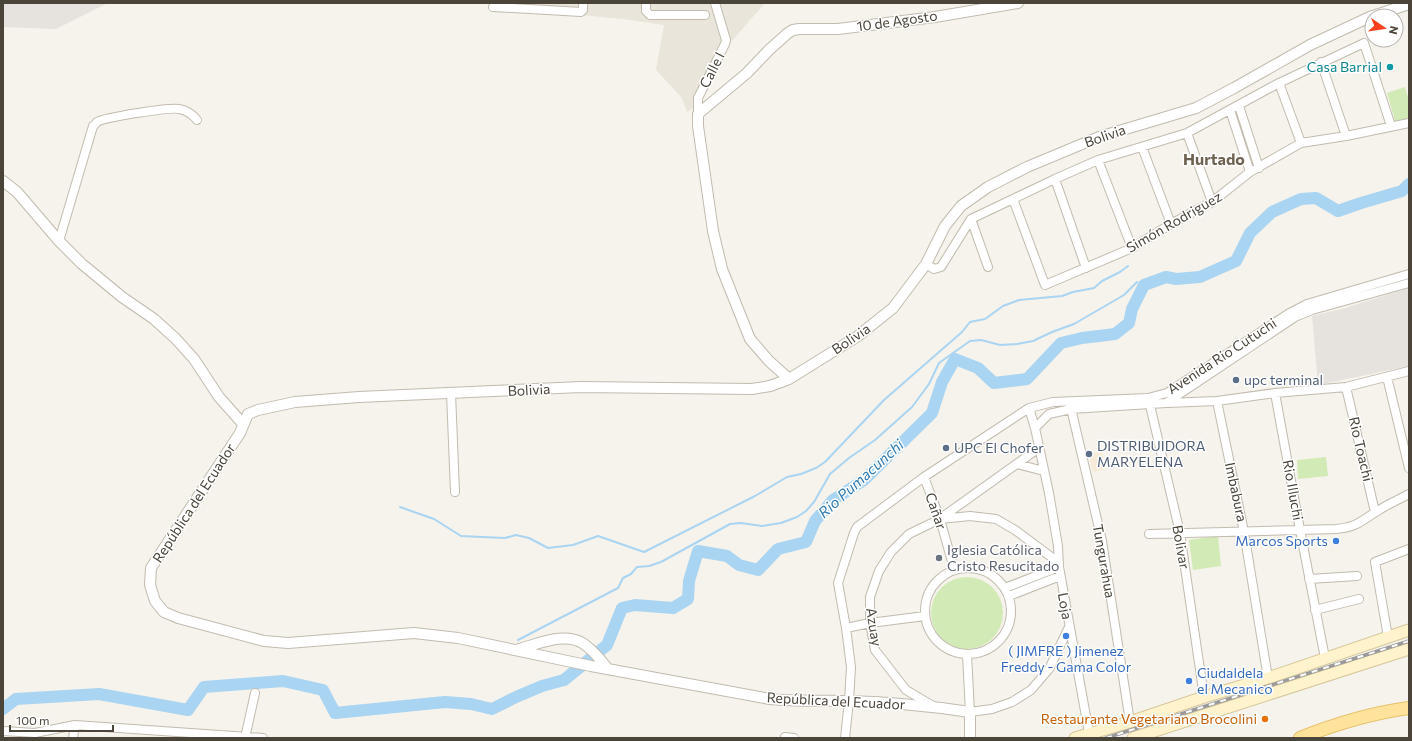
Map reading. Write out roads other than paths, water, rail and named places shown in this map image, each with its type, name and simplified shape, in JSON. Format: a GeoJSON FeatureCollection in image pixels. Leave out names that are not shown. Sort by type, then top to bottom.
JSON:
{"type":"FeatureCollection","features":[{"type":"Feature","properties":{"kind":"main road"},"geometry":{"type":"LineString","coordinates":[[1075,738],[1268,678],[1409,630]]}},
{"type":"Feature","properties":{"kind":"main road"},"geometry":{"type":"LineString","coordinates":[[1133,738],[1409,649]]}},
{"type":"Feature","properties":{"kind":"main road"},"geometry":{"type":"LineString","coordinates":[[1300,738],[1336,725],[1373,715],[1409,708]]}},
{"type":"Feature","properties":{"kind":"street"},"geometry":{"type":"LineString","coordinates":[[646,3],[646,11],[650,15],[704,15]]}},
{"type":"Feature","properties":{"kind":"street","name":"Calle I"},"geometry":{"type":"LineString","coordinates":[[698,114],[698,98],[726,40],[715,3]]}},
{"type":"Feature","properties":{"kind":"street","name":"10 de Agosto"},"geometry":{"type":"LineString","coordinates":[[698,114],[747,73],[788,33],[799,28],[838,30],[935,17],[1018,3]]}},
{"type":"Feature","properties":{"kind":"street","name":"Bolivia"},"geometry":{"type":"LineString","coordinates":[[1397,8],[1409,4]]}},
{"type":"Feature","properties":{"kind":"street"},"geometry":{"type":"LineString","coordinates":[[493,7],[583,7]]}},
{"type":"Feature","properties":{"kind":"street","name":"Bolivia"},"geometry":{"type":"LineString","coordinates":[[243,424],[248,414],[258,410],[295,402],[359,397],[581,387],[752,389],[770,386],[789,379],[858,336],[893,308],[926,264],[945,226],[961,206],[988,187],[1027,167],[1099,136],[1196,108],[1310,45],[1364,20]]}},
{"type":"Feature","properties":{"kind":"street"},"geometry":{"type":"LineString","coordinates":[[926,264],[934,270],[941,267],[971,219],[1098,160],[1187,133],[1279,83],[1364,43],[1391,126]]}},
{"type":"Feature","properties":{"kind":"street"},"geometry":{"type":"LineString","coordinates":[[1321,62],[1346,136]]}},
{"type":"Feature","properties":{"kind":"street"},"geometry":{"type":"LineString","coordinates":[[1279,83],[1301,143]]}},
{"type":"Feature","properties":{"kind":"street"},"geometry":{"type":"LineString","coordinates":[[1239,106],[1259,168]]}},
{"type":"Feature","properties":{"kind":"street"},"geometry":{"type":"LineString","coordinates":[[59,241],[93,126],[97,122],[155,110],[178,108],[190,113],[197,120]]}},
{"type":"Feature","properties":{"kind":"street"},"geometry":{"type":"LineString","coordinates":[[1230,110],[1250,172]]}},
{"type":"Feature","properties":{"kind":"street"},"geometry":{"type":"LineString","coordinates":[[698,114],[698,126],[712,231],[722,269],[750,339],[769,361],[789,379]]}},
{"type":"Feature","properties":{"kind":"street","name":"Simón Rodriguez"},"geometry":{"type":"LineString","coordinates":[[1014,199],[1045,286],[1132,248],[1171,224],[1212,202],[1250,172],[1301,143],[1346,136],[1409,123]]}},
{"type":"Feature","properties":{"kind":"street"},"geometry":{"type":"LineString","coordinates":[[1187,133],[1212,202]]}},
{"type":"Feature","properties":{"kind":"street"},"geometry":{"type":"LineString","coordinates":[[1241,144],[1250,140]]}},
{"type":"Feature","properties":{"kind":"street"},"geometry":{"type":"LineString","coordinates":[[1142,147],[1171,224]]}},
{"type":"Feature","properties":{"kind":"street"},"geometry":{"type":"LineString","coordinates":[[1098,160],[1132,248]]}},
{"type":"Feature","properties":{"kind":"street"},"geometry":{"type":"LineString","coordinates":[[1055,179],[1086,268]]}},
{"type":"Feature","properties":{"kind":"street"},"geometry":{"type":"LineString","coordinates":[[3,181],[17,192],[59,241],[82,264],[122,297],[154,319],[176,339],[194,359],[219,397],[243,424]]}},
{"type":"Feature","properties":{"kind":"street"},"geometry":{"type":"LineString","coordinates":[[971,219],[988,267]]}},
{"type":"Feature","properties":{"kind":"street","name":"Avenida Rio Cutuchi"},"geometry":{"type":"LineString","coordinates":[[1149,402],[1167,394],[1288,314],[1307,304],[1409,274]]}},
{"type":"Feature","properties":{"kind":"street","name":"Avenida Rio Cutuchi"},"geometry":{"type":"LineString","coordinates":[[845,738],[851,667],[838,583],[856,530],[924,477],[1029,408],[1053,402],[1070,405],[1149,402],[1166,404],[1295,317],[1312,310],[1409,283]]}},
{"type":"Feature","properties":{"kind":"street"},"geometry":{"type":"LineString","coordinates":[[1166,404],[1217,401],[1275,393],[1346,387],[1409,371]]}},
{"type":"Feature","properties":{"kind":"street"},"geometry":{"type":"LineString","coordinates":[[1387,377],[1409,468]]}},
{"type":"Feature","properties":{"kind":"street","name":"Rio Toachi"},"geometry":{"type":"LineString","coordinates":[[1346,387],[1375,512]]}},
{"type":"Feature","properties":{"kind":"street"},"geometry":{"type":"LineString","coordinates":[[451,393],[455,492]]}},
{"type":"Feature","properties":{"kind":"street","name":"Rio Illuchi"},"geometry":{"type":"LineString","coordinates":[[1275,393],[1325,658]]}},
{"type":"Feature","properties":{"kind":"street","name":"Imbabura"},"geometry":{"type":"LineString","coordinates":[[1217,401],[1244,532],[1268,678]]}},
{"type":"Feature","properties":{"kind":"street","name":"Bolivar"},"geometry":{"type":"LineString","coordinates":[[1149,402],[1180,533],[1204,698]]}},
{"type":"Feature","properties":{"kind":"street","name":"Avenida Rio Cutuchi"},"geometry":{"type":"LineString","coordinates":[[1036,428],[1049,414],[1070,405]]}},
{"type":"Feature","properties":{"kind":"street","name":"Tungurahua"},"geometry":{"type":"LineString","coordinates":[[1070,405],[1102,541],[1130,722]]}},
{"type":"Feature","properties":{"kind":"street","name":"Loja"},"geometry":{"type":"LineString","coordinates":[[1029,408],[1036,428],[1058,546],[1058,564],[1089,733]]}},
{"type":"Feature","properties":{"kind":"street","name":"República del Ecuador"},"geometry":{"type":"LineString","coordinates":[[243,424],[240,433],[151,568],[150,585],[155,601],[164,612],[178,618],[264,641],[288,643],[414,633],[458,638],[591,666],[770,699],[789,701],[849,701],[934,706],[970,712]]}},
{"type":"Feature","properties":{"kind":"street"},"geometry":{"type":"LineString","coordinates":[[940,519],[1039,448]]}},
{"type":"Feature","properties":{"kind":"street"},"geometry":{"type":"LineString","coordinates":[[1017,464],[1044,471]]}},
{"type":"Feature","properties":{"kind":"street","name":"Cañar"},"geometry":{"type":"LineString","coordinates":[[924,477],[940,519],[954,569]]}},
{"type":"Feature","properties":{"kind":"street"},"geometry":{"type":"LineString","coordinates":[[1149,534],[1347,528],[1357,525],[1375,512],[1409,494]]}},
{"type":"Feature","properties":{"kind":"street","name":"Azuay"},"geometry":{"type":"LineString","coordinates":[[934,706],[906,690],[875,650],[870,623],[870,597],[879,571],[891,552],[909,534],[940,519],[970,516],[996,519],[1015,530],[1058,564]]}},
{"type":"Feature","properties":{"kind":"street"},"geometry":{"type":"LineString","coordinates":[[1388,637],[1375,562],[1409,549]]}},
{"type":"Feature","properties":{"kind":"street"},"geometry":{"type":"LineString","coordinates":[[1005,588],[1058,564]]}},
{"type":"Feature","properties":{"kind":"street"},"geometry":{"type":"LineString","coordinates":[[970,567],[986,571],[999,580],[1005,588],[1009,596],[1011,617],[1003,636],[988,650],[967,655],[952,652],[939,644],[929,631],[924,616],[925,601],[931,587],[941,576],[954,569],[970,567]]}},
{"type":"Feature","properties":{"kind":"street"},"geometry":{"type":"LineString","coordinates":[[1009,596],[1060,576]]}},
{"type":"Feature","properties":{"kind":"street"},"geometry":{"type":"LineString","coordinates":[[1310,579],[1357,576]]}},
{"type":"Feature","properties":{"kind":"street"},"geometry":{"type":"LineString","coordinates":[[1315,610],[1359,599]]}},
{"type":"Feature","properties":{"kind":"street"},"geometry":{"type":"LineString","coordinates":[[846,628],[870,623],[924,616]]}},
{"type":"Feature","properties":{"kind":"street"},"geometry":{"type":"LineString","coordinates":[[970,712],[992,709],[1012,702],[1030,690],[1049,669],[1069,627]]}},
{"type":"Feature","properties":{"kind":"street","name":"República del Ecuador"},"geometry":{"type":"LineString","coordinates":[[516,650],[547,641],[564,639],[574,640],[584,643],[596,654],[608,669]]}},
{"type":"Feature","properties":{"kind":"street"},"geometry":{"type":"LineString","coordinates":[[967,655],[970,738]]}},
{"type":"Feature","properties":{"kind":"street"},"geometry":{"type":"LineString","coordinates":[[245,737],[254,693]]}},
{"type":"Feature","properties":{"kind":"street"},"geometry":{"type":"LineString","coordinates":[[73,738],[75,725]]}},
{"type":"Feature","properties":{"kind":"street"},"geometry":{"type":"LineString","coordinates":[[3,731],[35,733],[75,725],[263,738]]}},
{"type":"Feature","properties":{"kind":"street"},"geometry":{"type":"LineString","coordinates":[[785,737],[794,738]]}},
{"type":"Feature","properties":{"kind":"waterway","name":"Rio Pumacunchi"},"geometry":{"type":"LineString","coordinates":[[3,709],[16,699],[99,694],[188,710],[204,687],[283,681],[323,690],[335,713],[445,702],[471,704],[492,709],[542,686],[564,680],[607,645],[622,608],[635,605],[673,608],[688,599],[689,581],[698,551],[727,556],[739,565],[758,570],[778,549],[806,542],[815,521],[833,500],[864,480],[932,413],[942,382],[955,359],[978,368],[994,383],[1027,379],[1061,343],[1082,338],[1115,334],[1129,323],[1132,309],[1144,285],[1166,277],[1176,279],[1200,277],[1236,261],[1250,233],[1272,212],[1301,199],[1316,198],[1338,211],[1402,191],[1409,184]]}},
{"type":"Feature","properties":{"kind":"waterway"},"geometry":{"type":"LineString","coordinates":[[400,507],[434,519],[461,536],[505,538],[516,535],[529,538],[548,548],[573,545],[598,536],[644,552],[755,496],[787,477],[801,474],[816,468],[825,462],[884,400],[962,332],[970,322],[985,319],[1003,306],[1019,300],[1062,296],[1073,292],[1094,288],[1102,281],[1128,266]]}},
{"type":"Feature","properties":{"kind":"waterway"},"geometry":{"type":"LineString","coordinates":[[518,640],[618,588],[623,578],[631,574],[637,567],[649,566],[661,562],[730,524],[741,523],[762,526],[781,523],[797,517],[806,511],[814,502],[830,474],[849,458],[875,440],[912,407],[929,384],[939,363],[970,341],[981,340],[1000,345],[1033,341],[1074,324],[1124,295],[1137,282]]}},
{"type":"Feature","properties":{"kind":"railway"},"geometry":{"type":"LineString","coordinates":[[1106,738],[1409,641]]}},
{"type":"Feature","properties":{"kind":"place","name":"Casa Barrial"},"geometry":{"type":"Point","coordinates":[1390,67]}},
{"type":"Feature","properties":{"kind":"place","name":"upc terminal"},"geometry":{"type":"Point","coordinates":[1236,380]}},
{"type":"Feature","properties":{"kind":"place","name":"UPC El Chofer"},"geometry":{"type":"Point","coordinates":[946,448]}},
{"type":"Feature","properties":{"kind":"place","name":"DISTRIBUIDORA MARYELENA"},"geometry":{"type":"Point","coordinates":[1089,454]}},
{"type":"Feature","properties":{"kind":"place","name":"Marcos Sports"},"geometry":{"type":"Point","coordinates":[1336,541]}},
{"type":"Feature","properties":{"kind":"place","name":"Iglesia Católica Cristo Resucitado"},"geometry":{"type":"Point","coordinates":[939,558]}},
{"type":"Feature","properties":{"kind":"place","name":"( JIMFRE ) Jimenez Freddy - Gama Color"},"geometry":{"type":"Point","coordinates":[1066,636]}},
{"type":"Feature","properties":{"kind":"place","name":"Ciudaldela el Mecanico"},"geometry":{"type":"Point","coordinates":[1189,681]}},
{"type":"Feature","properties":{"kind":"place","name":"Restaurante Vegetariano Brocolini"},"geometry":{"type":"Point","coordinates":[1265,719]}},
{"type":"Feature","properties":{"kind":"district","name":"Hurtado"},"geometry":{"type":"Point","coordinates":[1214,159]}}]}
